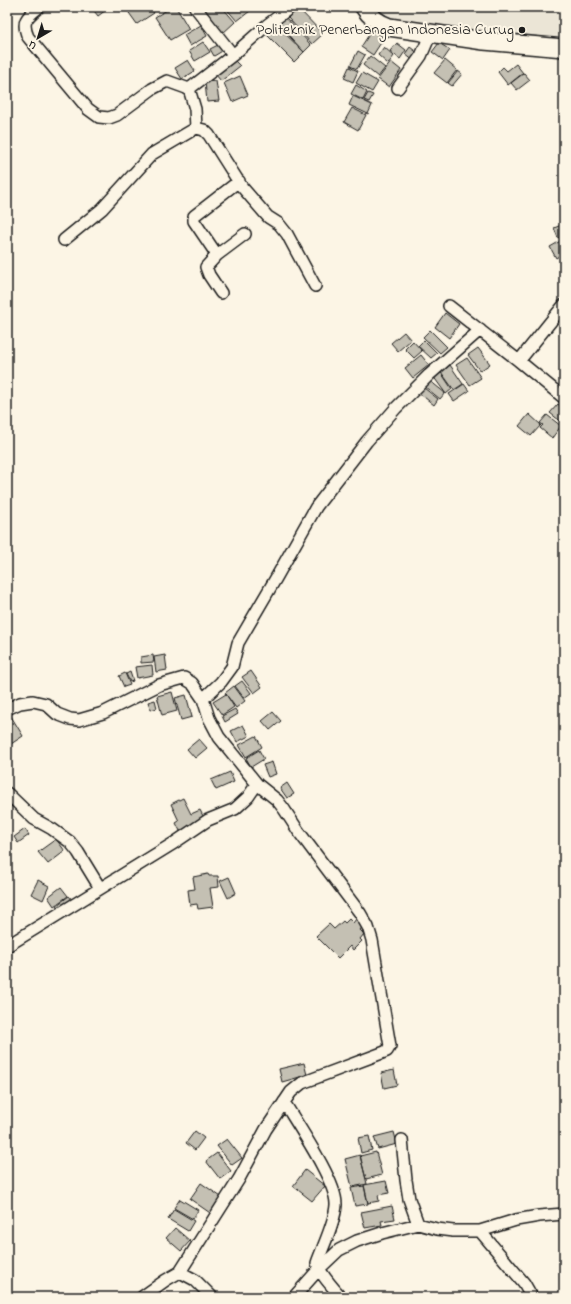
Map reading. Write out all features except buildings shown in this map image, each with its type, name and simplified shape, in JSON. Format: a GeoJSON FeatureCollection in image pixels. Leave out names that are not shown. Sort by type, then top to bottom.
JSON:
{"type":"FeatureCollection","features":[{"type":"Feature","properties":{"kind":"main road"},"geometry":{"type":"LineString","coordinates":[[364,7],[379,23],[389,27],[484,41],[564,48]]}},
{"type":"Feature","properties":{"kind":"street"},"geometry":{"type":"LineString","coordinates":[[39,7],[27,17],[25,29],[28,37],[94,114],[109,118],[117,115],[152,89],[167,81],[189,89]]}},
{"type":"Feature","properties":{"kind":"street"},"geometry":{"type":"LineString","coordinates":[[195,7],[233,55]]}},
{"type":"Feature","properties":{"kind":"street"},"geometry":{"type":"LineString","coordinates":[[189,89],[291,7]]}},
{"type":"Feature","properties":{"kind":"street"},"geometry":{"type":"LineString","coordinates":[[398,88],[421,56],[431,33]]}},
{"type":"Feature","properties":{"kind":"street"},"geometry":{"type":"LineString","coordinates":[[189,89],[195,109],[196,128]]}},
{"type":"Feature","properties":{"kind":"street"},"geometry":{"type":"LineString","coordinates":[[64,240],[102,209],[152,154],[196,128],[204,130],[209,135],[242,187],[268,217],[279,224],[287,234],[315,286]]}},
{"type":"Feature","properties":{"kind":"street"},"geometry":{"type":"LineString","coordinates":[[217,255],[193,218],[239,181]]}},
{"type":"Feature","properties":{"kind":"street"},"geometry":{"type":"LineString","coordinates":[[221,293],[209,275],[206,267],[217,255],[245,234]]}},
{"type":"Feature","properties":{"kind":"street"},"geometry":{"type":"LineString","coordinates":[[519,361],[564,305]]}},
{"type":"Feature","properties":{"kind":"street"},"geometry":{"type":"LineString","coordinates":[[448,306],[563,396]]}},
{"type":"Feature","properties":{"kind":"street"},"geometry":{"type":"LineString","coordinates":[[203,699],[221,682],[232,667],[238,644],[316,507],[367,441],[396,408],[429,375],[480,330]]}},
{"type":"Feature","properties":{"kind":"street"},"geometry":{"type":"LineString","coordinates":[[7,709],[20,703],[33,701],[46,704],[57,714],[70,719],[79,720],[103,714],[159,685],[184,678],[192,683],[203,699],[209,718],[219,737],[257,784],[284,809],[299,832],[360,913],[368,927],[372,940],[390,1046],[382,1053],[302,1083],[291,1092],[266,1129],[235,1185],[180,1272],[142,1297]]}},
{"type":"Feature","properties":{"kind":"street"},"geometry":{"type":"LineString","coordinates":[[7,946],[174,843],[208,820],[235,809],[248,797],[257,784]]}},
{"type":"Feature","properties":{"kind":"street"},"geometry":{"type":"LineString","coordinates":[[7,794],[34,819],[52,829],[70,842],[78,852],[100,888]]}},
{"type":"Feature","properties":{"kind":"street"},"geometry":{"type":"LineString","coordinates":[[284,1102],[328,1175],[336,1203],[334,1214],[317,1263],[319,1269],[341,1297]]}},
{"type":"Feature","properties":{"kind":"street"},"geometry":{"type":"LineString","coordinates":[[402,1140],[409,1199],[418,1224]]}},
{"type":"Feature","properties":{"kind":"street"},"geometry":{"type":"LineString","coordinates":[[294,1297],[335,1253],[346,1246],[382,1233],[418,1224],[453,1231],[480,1231],[516,1220],[564,1214]]}},
{"type":"Feature","properties":{"kind":"street"},"geometry":{"type":"LineString","coordinates":[[480,1231],[524,1283],[532,1297]]}},
{"type":"Feature","properties":{"kind":"street"},"geometry":{"type":"LineString","coordinates":[[180,1272],[195,1280],[212,1297]]}},
{"type":"Feature","properties":{"kind":"shaded area","name":"Politeknik Penerbangan Indonesia Curug"},"geometry":{"type":"Polygon","coordinates":[[[376,7],[564,7],[564,39],[395,22],[376,7]]]}},
{"type":"Feature","properties":{"kind":"place","name":"Politeknik Penerbangan Indonesia Curug"},"geometry":{"type":"Point","coordinates":[522,30]}}]}
